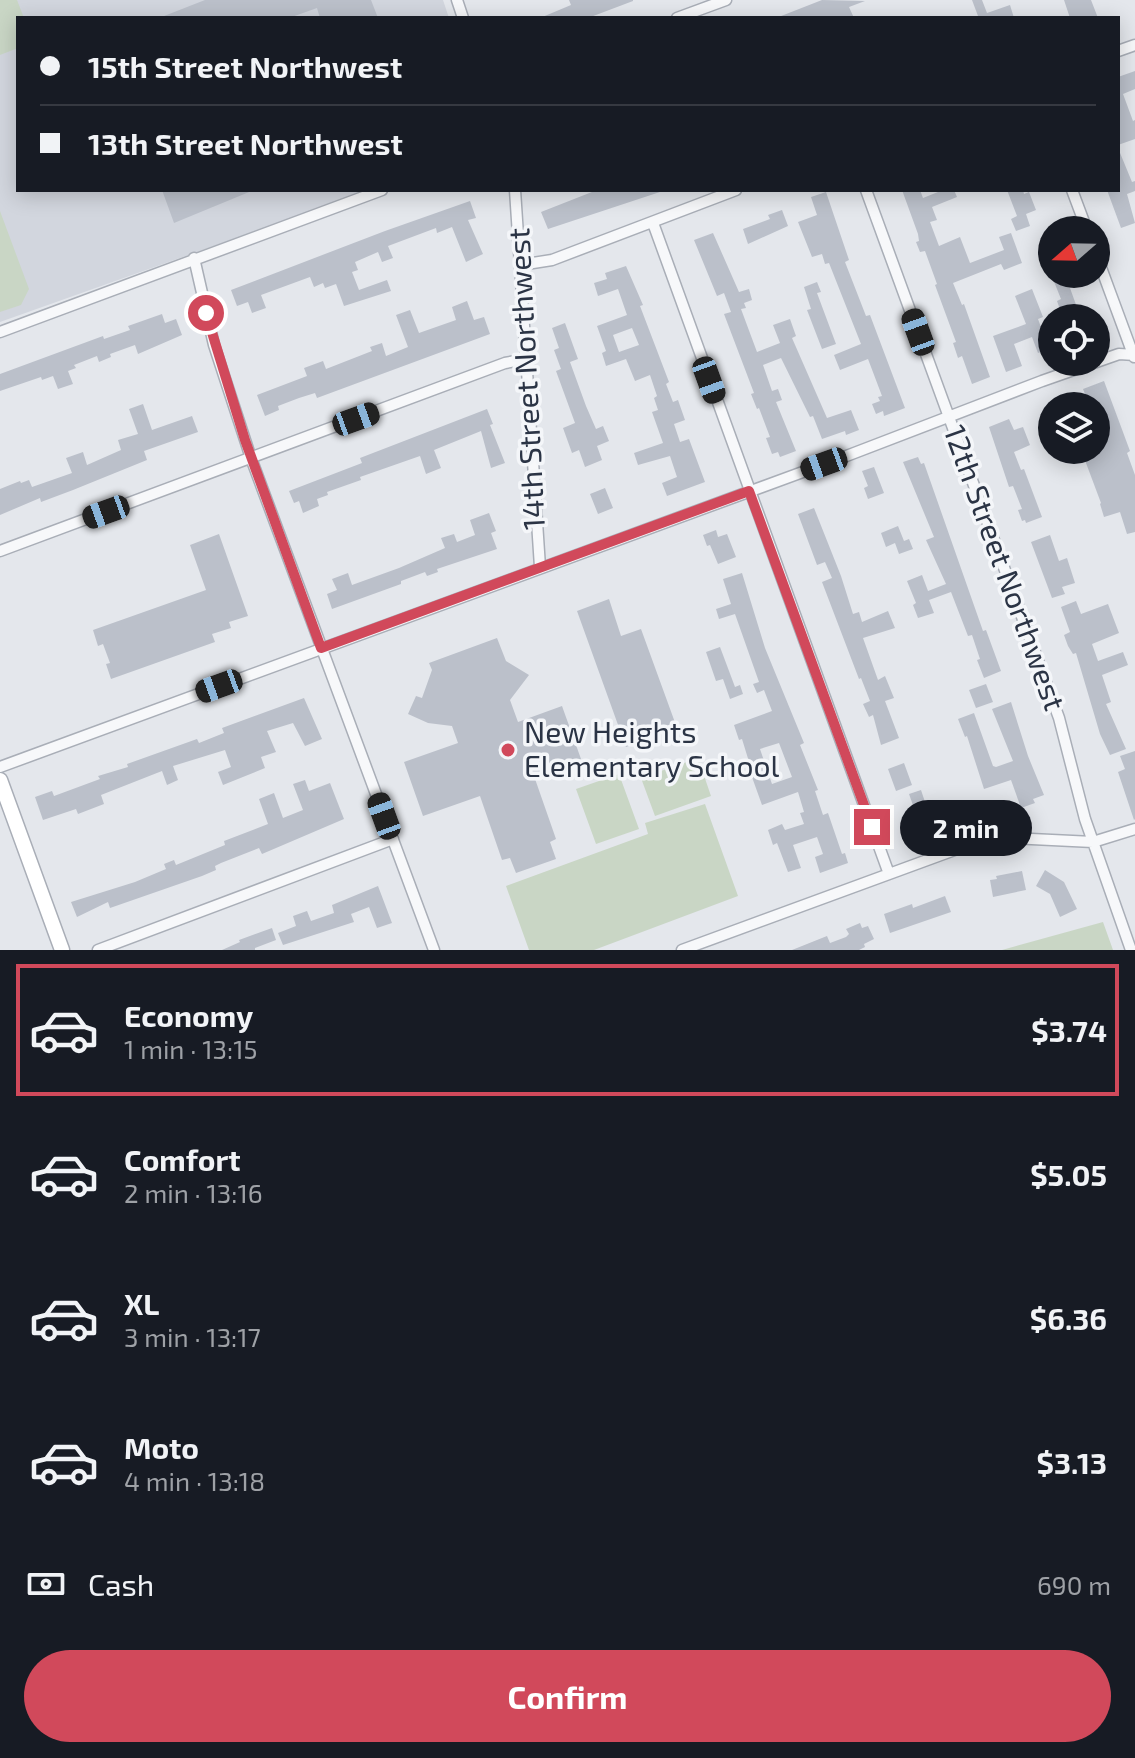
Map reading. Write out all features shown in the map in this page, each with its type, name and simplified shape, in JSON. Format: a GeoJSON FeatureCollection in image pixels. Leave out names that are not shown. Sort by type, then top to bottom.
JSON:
{"type":"FeatureCollection","features":[{"type":"Feature","properties":{"kind":"street"},"geometry":{"type":"LineString","coordinates":[[682,16],[726,0]]}},
{"type":"Feature","properties":{"kind":"street"},"geometry":{"type":"LineString","coordinates":[[0,332],[376,192]]}},
{"type":"Feature","properties":{"kind":"street","name":"14th Street Northwest"},"geometry":{"type":"LineString","coordinates":[[515,192],[540,567]]}},
{"type":"Feature","properties":{"kind":"street"},"geometry":{"type":"LineString","coordinates":[[520,265],[552,260],[731,192]]}},
{"type":"Feature","properties":{"kind":"street","name":"12th Street Northwest"},"geometry":{"type":"LineString","coordinates":[[867,192],[1059,718],[1093,842],[1131,950]]}},
{"type":"Feature","properties":{"kind":"street"},"geometry":{"type":"LineString","coordinates":[[1073,192],[1082,216]]}},
{"type":"Feature","properties":{"kind":"street"},"geometry":{"type":"LineString","coordinates":[[653,223],[889,874]]}},
{"type":"Feature","properties":{"kind":"street"},"geometry":{"type":"LineString","coordinates":[[194,258],[217,353],[251,458],[434,950]]}},
{"type":"Feature","properties":{"kind":"street"},"geometry":{"type":"LineString","coordinates":[[0,767],[1119,354],[1134,356],[1109,288]]}},
{"type":"Feature","properties":{"kind":"street"},"geometry":{"type":"LineString","coordinates":[[0,551],[505,363],[526,359]]}},
{"type":"Feature","properties":{"kind":"street"},"geometry":{"type":"LineString","coordinates":[[0,780],[62,950]]}},
{"type":"Feature","properties":{"kind":"street"},"geometry":{"type":"LineString","coordinates":[[682,950],[990,837],[1093,842],[1135,829]]}},
{"type":"Feature","properties":{"kind":"street"},"geometry":{"type":"LineString","coordinates":[[98,950],[393,839]]}},
{"type":"Feature","properties":{"kind":"shaded area"},"geometry":{"type":"Polygon","coordinates":[[[0,0],[443,0],[448,16],[16,16],[16,192],[365,192],[0,322],[0,0]]]}},
{"type":"Feature","properties":{"kind":"green space"},"geometry":{"type":"Polygon","coordinates":[[[0,0],[17,0],[23,16],[16,16],[16,49],[0,55],[0,0]]]}},
{"type":"Feature","properties":{"kind":"green space"},"geometry":{"type":"Polygon","coordinates":[[[0,211],[29,289],[21,305],[0,312],[0,211]]]}},
{"type":"Feature","properties":{"kind":"green space"},"geometry":{"type":"Polygon","coordinates":[[[698,758],[711,796],[655,816],[641,778],[698,758]]]}},
{"type":"Feature","properties":{"kind":"green space"},"geometry":{"type":"Polygon","coordinates":[[[619,774],[639,829],[596,844],[576,789],[619,774]]]}},
{"type":"Feature","properties":{"kind":"green space"},"geometry":{"type":"Polygon","coordinates":[[[705,804],[738,896],[594,950],[529,950],[506,886],[648,834],[645,823],[705,804]]]}},
{"type":"Feature","properties":{"kind":"green space"},"geometry":{"type":"Polygon","coordinates":[[[1103,922],[1113,950],[1002,950],[1103,922]]]}},
{"type":"Feature","properties":{"kind":"building"},"geometry":{"type":"Polygon","coordinates":[[[205,0],[371,0],[377,16],[319,16],[317,8],[295,16],[164,16],[205,0]]]}},
{"type":"Feature","properties":{"kind":"building"},"geometry":{"type":"Polygon","coordinates":[[[569,0],[633,0],[593,16],[545,16],[571,5],[569,0]]]}},
{"type":"Feature","properties":{"kind":"building"},"geometry":{"type":"Polygon","coordinates":[[[822,0],[865,1],[849,7],[853,16],[781,16],[822,0]]]}},
{"type":"Feature","properties":{"kind":"building"},"geometry":{"type":"Polygon","coordinates":[[[972,0],[982,0],[987,13],[1010,5],[1013,16],[978,16],[972,0]]]}},
{"type":"Feature","properties":{"kind":"building"},"geometry":{"type":"Polygon","coordinates":[[[1064,0],[1091,0],[1097,16],[1069,16],[1064,0]]]}},
{"type":"Feature","properties":{"kind":"building"},"geometry":{"type":"Polygon","coordinates":[[[1135,71],[1135,89],[1123,94],[1135,120],[1135,139],[1120,144],[1120,76],[1135,71]]]}},
{"type":"Feature","properties":{"kind":"building"},"geometry":{"type":"Polygon","coordinates":[[[1120,153],[1132,182],[1135,181],[1135,191],[1127,194],[1135,223],[1121,228],[1108,192],[1120,192],[1120,153]]]}},
{"type":"Feature","properties":{"kind":"building"},"geometry":{"type":"Polygon","coordinates":[[[163,192],[249,192],[174,223],[163,192]]]}},
{"type":"Feature","properties":{"kind":"building"},"geometry":{"type":"Polygon","coordinates":[[[592,192],[660,192],[548,229],[541,212],[592,192]]]}},
{"type":"Feature","properties":{"kind":"building"},"geometry":{"type":"Polygon","coordinates":[[[826,192],[849,260],[845,262],[866,316],[870,315],[905,408],[884,416],[883,411],[876,414],[872,404],[880,401],[878,397],[882,396],[868,359],[840,370],[834,355],[861,344],[829,263],[825,264],[822,254],[812,257],[798,222],[817,215],[811,197],[826,192]]]}},
{"type":"Feature","properties":{"kind":"building"},"geometry":{"type":"Polygon","coordinates":[[[903,192],[921,192],[923,198],[938,192],[955,192],[957,197],[932,207],[937,220],[930,222],[939,246],[960,237],[970,263],[1004,250],[999,237],[1011,233],[1022,263],[1004,270],[1001,264],[953,283],[964,304],[990,377],[972,384],[962,356],[958,358],[953,343],[956,342],[937,284],[925,251],[920,252],[916,242],[919,241],[903,192]]]}},
{"type":"Feature","properties":{"kind":"building"},"geometry":{"type":"Polygon","coordinates":[[[1008,192],[1029,192],[1036,210],[1026,214],[1030,226],[1016,231],[1011,219],[1017,216],[1008,192]]]}},
{"type":"Feature","properties":{"kind":"building"},"geometry":{"type":"Polygon","coordinates":[[[470,201],[476,218],[468,220],[483,254],[466,262],[452,227],[437,233],[436,228],[388,246],[393,258],[382,262],[378,252],[355,262],[358,270],[352,272],[359,290],[387,280],[391,291],[344,306],[336,284],[325,288],[323,283],[314,287],[310,277],[261,295],[266,308],[252,313],[248,302],[237,306],[231,290],[470,201]]]}},
{"type":"Feature","properties":{"kind":"building"},"geometry":{"type":"Polygon","coordinates":[[[782,210],[788,226],[748,244],[743,229],[770,219],[768,215],[782,210]]]}},
{"type":"Feature","properties":{"kind":"building"},"geometry":{"type":"Polygon","coordinates":[[[713,233],[739,292],[749,289],[752,300],[744,303],[746,308],[741,309],[757,352],[780,343],[773,325],[790,319],[796,336],[792,338],[827,418],[851,410],[859,430],[822,439],[781,358],[763,365],[772,391],[778,389],[782,400],[776,402],[796,451],[780,457],[778,452],[772,454],[766,438],[770,437],[751,394],[754,393],[724,314],[731,312],[724,293],[717,296],[694,240],[713,233]]]}},
{"type":"Feature","properties":{"kind":"building"},"geometry":{"type":"Polygon","coordinates":[[[626,266],[643,305],[640,306],[669,382],[666,384],[673,402],[678,400],[685,420],[674,424],[680,442],[689,439],[705,482],[667,496],[662,483],[677,477],[670,456],[638,465],[634,453],[663,443],[652,412],[658,410],[654,398],[657,396],[650,375],[635,381],[626,359],[606,366],[602,353],[606,351],[597,326],[627,315],[618,289],[598,296],[594,283],[607,279],[605,273],[626,266]],[[632,328],[613,335],[619,352],[639,345],[632,328]]]}},
{"type":"Feature","properties":{"kind":"building"},"geometry":{"type":"Polygon","coordinates":[[[817,282],[821,292],[817,293],[836,344],[822,349],[807,310],[811,309],[804,287],[817,282]]]}},
{"type":"Feature","properties":{"kind":"building"},"geometry":{"type":"Polygon","coordinates":[[[1057,288],[1070,288],[1076,304],[1058,304],[1057,301],[1061,299],[1057,288]]]}},
{"type":"Feature","properties":{"kind":"building"},"geometry":{"type":"Polygon","coordinates":[[[1032,289],[1038,304],[1038,353],[1032,337],[1014,344],[1022,366],[1006,372],[993,336],[1026,324],[1015,296],[1032,289]]]}},
{"type":"Feature","properties":{"kind":"building"},"geometry":{"type":"Polygon","coordinates":[[[467,301],[474,320],[484,317],[490,334],[317,398],[315,393],[299,398],[278,406],[279,410],[265,416],[257,395],[307,376],[304,368],[323,361],[326,369],[372,351],[370,347],[382,343],[386,356],[408,347],[396,315],[410,310],[419,333],[456,320],[452,307],[467,301]]]}},
{"type":"Feature","properties":{"kind":"building"},"geometry":{"type":"Polygon","coordinates":[[[162,314],[165,323],[176,319],[182,335],[138,354],[135,345],[110,354],[111,357],[99,362],[97,356],[74,365],[76,368],[68,371],[73,384],[58,389],[53,376],[0,391],[0,374],[103,336],[104,339],[130,330],[128,326],[162,314]]]}},
{"type":"Feature","properties":{"kind":"building"},"geometry":{"type":"Polygon","coordinates":[[[565,323],[578,359],[570,362],[586,406],[596,429],[603,426],[609,441],[597,446],[602,460],[585,467],[579,450],[572,453],[563,428],[575,423],[556,371],[561,369],[554,350],[559,348],[552,328],[565,323]]]}},
{"type":"Feature","properties":{"kind":"building"},"geometry":{"type":"Polygon","coordinates":[[[1104,381],[1108,392],[1084,392],[1083,389],[1104,381]]]}},
{"type":"Feature","properties":{"kind":"building"},"geometry":{"type":"Polygon","coordinates":[[[1110,397],[1130,451],[1127,453],[1135,475],[1135,532],[1127,534],[1120,512],[1104,517],[1086,464],[1110,464],[1110,397]]]}},
{"type":"Feature","properties":{"kind":"building"},"geometry":{"type":"Polygon","coordinates":[[[143,404],[152,430],[192,416],[198,432],[144,451],[147,460],[0,515],[0,489],[29,480],[32,487],[72,473],[66,458],[83,452],[87,465],[121,450],[118,440],[138,434],[129,409],[143,404]]]}},
{"type":"Feature","properties":{"kind":"building"},"geometry":{"type":"Polygon","coordinates":[[[487,409],[505,463],[491,468],[481,431],[434,450],[441,468],[426,474],[420,456],[327,492],[328,495],[317,499],[319,506],[303,513],[299,501],[294,503],[289,491],[362,463],[360,458],[487,409]]]}},
{"type":"Feature","properties":{"kind":"building"},"geometry":{"type":"Polygon","coordinates":[[[1009,419],[1014,430],[1023,427],[1030,445],[1014,452],[1021,470],[1024,469],[1042,517],[1026,523],[1022,521],[1018,510],[1022,509],[1013,486],[1009,487],[989,427],[1009,419]]]}},
{"type":"Feature","properties":{"kind":"building"},"geometry":{"type":"Polygon","coordinates":[[[918,457],[921,464],[924,463],[983,631],[986,630],[1001,671],[984,678],[972,635],[968,636],[951,592],[929,600],[934,613],[918,618],[913,605],[916,603],[907,581],[922,575],[928,591],[946,584],[926,540],[934,537],[903,462],[918,457]]]}},
{"type":"Feature","properties":{"kind":"building"},"geometry":{"type":"Polygon","coordinates":[[[874,467],[884,493],[868,499],[864,488],[868,486],[862,471],[874,467]]]}},
{"type":"Feature","properties":{"kind":"building"},"geometry":{"type":"Polygon","coordinates":[[[605,488],[613,508],[598,514],[590,494],[605,488]]]}},
{"type":"Feature","properties":{"kind":"building"},"geometry":{"type":"Polygon","coordinates":[[[814,508],[853,614],[859,612],[862,622],[888,611],[895,628],[863,638],[878,680],[885,676],[894,698],[885,701],[899,738],[881,745],[873,715],[869,717],[863,704],[870,701],[822,582],[832,578],[825,562],[817,565],[798,514],[814,508]]]}},
{"type":"Feature","properties":{"kind":"building"},"geometry":{"type":"Polygon","coordinates":[[[489,513],[496,531],[491,533],[497,549],[437,569],[438,572],[427,576],[425,572],[332,609],[327,594],[337,590],[332,579],[348,573],[352,585],[399,568],[445,548],[441,538],[454,534],[457,542],[475,535],[470,520],[489,513]]]}},
{"type":"Feature","properties":{"kind":"building"},"geometry":{"type":"Polygon","coordinates":[[[898,526],[904,541],[909,539],[913,549],[899,554],[895,543],[886,547],[881,533],[898,526]]]}},
{"type":"Feature","properties":{"kind":"building"},"geometry":{"type":"Polygon","coordinates":[[[716,530],[718,537],[727,534],[736,557],[718,564],[703,535],[716,530]]]}},
{"type":"Feature","properties":{"kind":"building"},"geometry":{"type":"Polygon","coordinates":[[[219,534],[248,616],[229,622],[231,628],[212,634],[215,642],[111,679],[106,664],[110,663],[103,644],[98,646],[93,630],[206,590],[190,545],[219,534]]]}},
{"type":"Feature","properties":{"kind":"building"},"geometry":{"type":"Polygon","coordinates":[[[1050,535],[1059,561],[1067,558],[1075,583],[1062,587],[1065,594],[1052,598],[1031,542],[1050,535]]]}},
{"type":"Feature","properties":{"kind":"building"},"geometry":{"type":"Polygon","coordinates":[[[742,573],[765,648],[804,743],[800,745],[818,790],[815,791],[823,815],[828,813],[848,863],[820,873],[815,857],[823,854],[817,837],[793,845],[801,868],[788,872],[777,843],[773,845],[768,830],[782,824],[785,830],[804,824],[800,813],[804,812],[798,792],[762,805],[748,766],[742,739],[739,740],[734,725],[772,711],[764,690],[757,693],[753,684],[759,682],[735,614],[719,619],[716,609],[731,604],[723,579],[742,573]],[[779,743],[760,749],[772,784],[792,777],[779,743]]]}},
{"type":"Feature","properties":{"kind":"building"},"geometry":{"type":"Polygon","coordinates":[[[609,599],[621,636],[641,629],[677,728],[626,747],[577,611],[609,599]]]}},
{"type":"Feature","properties":{"kind":"building"},"geometry":{"type":"Polygon","coordinates":[[[1076,601],[1081,614],[1108,604],[1119,633],[1092,644],[1098,661],[1123,652],[1128,665],[1102,675],[1111,702],[1106,704],[1126,749],[1110,755],[1100,734],[1076,653],[1073,654],[1064,635],[1070,632],[1061,607],[1076,601]]]}},
{"type":"Feature","properties":{"kind":"building","name":"New Heights Elementary School"},"geometry":{"type":"Polygon","coordinates":[[[497,638],[506,661],[529,675],[510,700],[518,722],[562,706],[581,759],[534,776],[556,839],[550,842],[556,859],[516,873],[510,858],[502,860],[480,796],[423,816],[404,762],[458,743],[452,726],[428,723],[408,714],[416,696],[422,698],[432,670],[429,663],[497,638]]]}},
{"type":"Feature","properties":{"kind":"building"},"geometry":{"type":"Polygon","coordinates":[[[720,647],[735,687],[740,685],[743,694],[730,699],[723,679],[716,681],[706,652],[720,647]]]}},
{"type":"Feature","properties":{"kind":"building"},"geometry":{"type":"Polygon","coordinates":[[[986,684],[993,702],[976,708],[969,690],[986,684]]]}},
{"type":"Feature","properties":{"kind":"building"},"geometry":{"type":"Polygon","coordinates":[[[304,698],[322,739],[305,746],[293,723],[267,731],[276,752],[261,757],[265,768],[223,785],[218,772],[231,767],[225,750],[173,766],[178,780],[167,785],[162,771],[101,795],[104,804],[78,814],[76,809],[43,820],[35,797],[52,791],[54,796],[100,779],[98,776],[128,767],[127,764],[197,739],[199,743],[224,733],[222,728],[304,698]]]}},
{"type":"Feature","properties":{"kind":"building"},"geometry":{"type":"Polygon","coordinates":[[[1011,702],[1044,795],[1033,799],[1035,803],[1021,808],[1011,780],[984,789],[967,736],[958,719],[974,713],[993,766],[996,767],[1013,761],[992,709],[1011,702]]]}},
{"type":"Feature","properties":{"kind":"building"},"geometry":{"type":"Polygon","coordinates":[[[1135,751],[1134,820],[1118,772],[1125,769],[1120,756],[1135,751]]]}},
{"type":"Feature","properties":{"kind":"building"},"geometry":{"type":"Polygon","coordinates":[[[904,763],[912,785],[896,791],[888,769],[904,763]]]}},
{"type":"Feature","properties":{"kind":"building"},"geometry":{"type":"Polygon","coordinates":[[[305,780],[309,791],[330,783],[344,819],[262,854],[259,848],[221,863],[215,866],[216,870],[202,876],[110,908],[108,902],[77,917],[71,902],[135,882],[166,869],[164,864],[174,860],[176,865],[268,824],[259,799],[274,793],[283,818],[303,810],[293,784],[305,780]]]}},
{"type":"Feature","properties":{"kind":"building"},"geometry":{"type":"Polygon","coordinates":[[[921,790],[928,811],[933,809],[939,827],[910,834],[905,811],[914,808],[909,794],[921,790]]]}},
{"type":"Feature","properties":{"kind":"building"},"geometry":{"type":"Polygon","coordinates":[[[1045,870],[1064,882],[1077,909],[1060,917],[1050,894],[1036,886],[1045,870]]]}},
{"type":"Feature","properties":{"kind":"building"},"geometry":{"type":"Polygon","coordinates":[[[1022,871],[1026,890],[993,897],[990,880],[1022,871]]]}},
{"type":"Feature","properties":{"kind":"building"},"geometry":{"type":"Polygon","coordinates":[[[378,886],[392,923],[377,928],[369,907],[351,914],[354,922],[283,945],[278,933],[296,926],[293,916],[307,911],[311,921],[334,913],[332,905],[378,886]]]}},
{"type":"Feature","properties":{"kind":"building"},"geometry":{"type":"Polygon","coordinates":[[[945,896],[951,912],[890,933],[884,914],[912,904],[913,908],[945,896]]]}},
{"type":"Feature","properties":{"kind":"building"},"geometry":{"type":"Polygon","coordinates":[[[860,923],[862,928],[868,926],[874,939],[859,950],[792,950],[827,936],[830,943],[846,937],[849,934],[846,929],[860,923]]]}},
{"type":"Feature","properties":{"kind":"building"},"geometry":{"type":"Polygon","coordinates":[[[272,928],[276,940],[255,950],[222,950],[239,940],[272,928]]]}},
{"type":"Feature","properties":{"kind":"place","name":"New Heights Elementary School"},"geometry":{"type":"Point","coordinates":[508,750]}},
{"type":"Feature","properties":{"kind":"route"},"geometry":{"type":"LineString","coordinates":[[206,313],[245,440],[321,648],[749,491],[872,827]]}}]}
